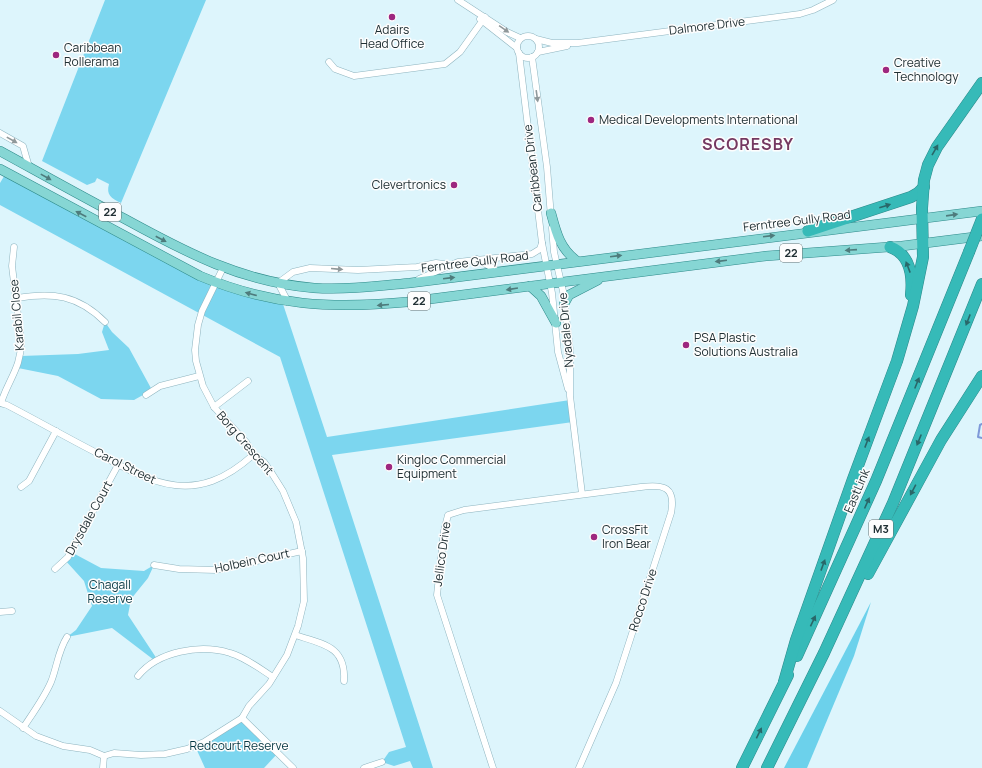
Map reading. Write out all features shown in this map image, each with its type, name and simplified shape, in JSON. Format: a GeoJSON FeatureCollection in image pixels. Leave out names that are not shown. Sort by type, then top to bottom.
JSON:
{"type":"FeatureCollection","features":[{"type":"Feature","properties":{"kind":"highway"},"geometry":{"type":"LineString","coordinates":[[784,682],[796,640],[853,479],[897,361],[909,319],[921,273],[924,244],[923,219],[926,172],[934,152],[982,83]]}},
{"type":"Feature","properties":{"kind":"highway"},"geometry":{"type":"LineString","coordinates":[[808,231],[911,197],[924,187]]}},
{"type":"Feature","properties":{"kind":"highway","name":"EastLink"},"geometry":{"type":"LineString","coordinates":[[742,768],[784,682],[876,481],[982,219]]}},
{"type":"Feature","properties":{"kind":"highway"},"geometry":{"type":"LineString","coordinates":[[890,247],[903,255],[910,272],[912,288],[909,319]]}},
{"type":"Feature","properties":{"kind":"highway","name":"M3"},"geometry":{"type":"LineString","coordinates":[[768,768],[830,640],[893,503],[982,284]]}},
{"type":"Feature","properties":{"kind":"highway"},"geometry":{"type":"LineString","coordinates":[[768,768],[916,485],[954,418],[982,376]]}},
{"type":"Feature","properties":{"kind":"main road","name":"Ferntree Gully Road"},"geometry":{"type":"LineString","coordinates":[[0,151],[174,246],[223,268],[278,283],[333,288],[410,283],[808,231],[923,219],[982,211]]}},
{"type":"Feature","properties":{"kind":"main road","name":"22"},"geometry":{"type":"LineString","coordinates":[[0,169],[159,256],[216,283],[246,293],[288,302],[328,306],[379,305],[766,256],[924,244],[982,236]]}},
{"type":"Feature","properties":{"kind":"main road"},"geometry":{"type":"LineString","coordinates":[[551,213],[556,233],[562,246],[566,252],[577,261]]}},
{"type":"Feature","properties":{"kind":"main road"},"geometry":{"type":"LineString","coordinates":[[564,304],[569,295],[604,276]]}},
{"type":"Feature","properties":{"kind":"main road"},"geometry":{"type":"LineString","coordinates":[[530,286],[541,296],[556,323]]}},
{"type":"Feature","properties":{"kind":"street"},"geometry":{"type":"LineString","coordinates":[[458,0],[484,19],[524,57],[532,57],[538,52],[539,45],[536,39],[530,36],[520,38],[484,19]]}},
{"type":"Feature","properties":{"kind":"street","name":"Dalmore Drive"},"geometry":{"type":"LineString","coordinates":[[538,52],[578,43],[800,14],[813,10],[833,0]]}},
{"type":"Feature","properties":{"kind":"street"},"geometry":{"type":"LineString","coordinates":[[329,62],[335,69],[354,76],[440,65],[449,62],[456,56],[484,19]]}},
{"type":"Feature","properties":{"kind":"street"},"geometry":{"type":"LineString","coordinates":[[518,50],[520,38]]}},
{"type":"Feature","properties":{"kind":"street","name":"Dalmore Drive"},"geometry":{"type":"LineString","coordinates":[[536,39],[552,43],[578,43]]}},
{"type":"Feature","properties":{"kind":"street","name":"Caribbean Drive"},"geometry":{"type":"LineString","coordinates":[[518,50],[542,243],[550,284]]}},
{"type":"Feature","properties":{"kind":"street","name":"Caribbean Drive"},"geometry":{"type":"LineString","coordinates":[[532,57],[551,213],[554,252],[557,264]]}},
{"type":"Feature","properties":{"kind":"street"},"geometry":{"type":"LineString","coordinates":[[0,133],[23,146],[29,167]]}},
{"type":"Feature","properties":{"kind":"street"},"geometry":{"type":"LineString","coordinates":[[410,283],[458,262],[532,254],[540,249],[542,243]]}},
{"type":"Feature","properties":{"kind":"street","name":"Karabil Close"},"geometry":{"type":"LineString","coordinates":[[0,403],[18,368],[21,356],[21,340],[12,261],[14,247]]}},
{"type":"Feature","properties":{"kind":"street"},"geometry":{"type":"LineString","coordinates":[[477,259],[499,272]]}},
{"type":"Feature","properties":{"kind":"street"},"geometry":{"type":"LineString","coordinates":[[288,302],[278,283],[293,272],[310,268],[358,270],[417,267],[436,263],[451,265]]}},
{"type":"Feature","properties":{"kind":"street","name":"Nyadale Drive"},"geometry":{"type":"LineString","coordinates":[[557,264],[561,282],[570,350],[570,396],[582,494]]}},
{"type":"Feature","properties":{"kind":"street","name":"Borg Crescent"},"geometry":{"type":"LineString","coordinates":[[0,707],[7,711],[23,728],[36,736],[56,744],[90,750],[104,756],[114,753],[150,756],[179,751],[212,737],[242,718],[249,706],[260,695],[273,677],[287,655],[295,635],[304,601],[304,568],[296,522],[283,491],[266,465],[253,455],[246,442],[214,407],[200,376],[195,355],[196,331],[202,311],[223,268]]}},
{"type":"Feature","properties":{"kind":"street","name":"Nyadale Drive"},"geometry":{"type":"LineString","coordinates":[[550,284],[556,323],[558,352],[570,396]]}},
{"type":"Feature","properties":{"kind":"street"},"geometry":{"type":"LineString","coordinates":[[17,298],[55,295],[65,296],[87,306],[105,322]]}},
{"type":"Feature","properties":{"kind":"street"},"geometry":{"type":"LineString","coordinates":[[146,395],[160,386],[200,376]]}},
{"type":"Feature","properties":{"kind":"street"},"geometry":{"type":"LineString","coordinates":[[214,407],[248,381]]}},
{"type":"Feature","properties":{"kind":"street","name":"Carol Street"},"geometry":{"type":"LineString","coordinates":[[0,403],[56,431],[118,465],[152,481],[184,486],[204,483],[218,479],[232,472],[253,455]]}},
{"type":"Feature","properties":{"kind":"street"},"geometry":{"type":"LineString","coordinates":[[21,487],[29,481],[56,431]]}},
{"type":"Feature","properties":{"kind":"street","name":"Drysdale Court"},"geometry":{"type":"LineString","coordinates":[[55,569],[68,557],[118,465]]}},
{"type":"Feature","properties":{"kind":"street","name":"Rocco Drive"},"geometry":{"type":"LineString","coordinates":[[579,768],[616,682],[671,513],[673,499],[669,490],[655,485],[582,494]]}},
{"type":"Feature","properties":{"kind":"street","name":"Jellico Drive"},"geometry":{"type":"LineString","coordinates":[[493,768],[437,595],[446,519],[452,512],[582,494]]}},
{"type":"Feature","properties":{"kind":"street","name":"Holbein Court"},"geometry":{"type":"LineString","coordinates":[[154,565],[179,569],[216,570],[302,551]]}},
{"type":"Feature","properties":{"kind":"street"},"geometry":{"type":"LineString","coordinates":[[0,612],[12,611]]}},
{"type":"Feature","properties":{"kind":"street"},"geometry":{"type":"LineString","coordinates":[[295,635],[324,644],[334,650],[342,661],[344,681]]}},
{"type":"Feature","properties":{"kind":"street"},"geometry":{"type":"LineString","coordinates":[[23,728],[47,691],[55,671],[61,647],[67,637]]}},
{"type":"Feature","properties":{"kind":"street"},"geometry":{"type":"LineString","coordinates":[[138,676],[147,665],[160,657],[179,652],[211,650],[224,651],[238,656],[273,677]]}},
{"type":"Feature","properties":{"kind":"street","name":"Borg Crescent"},"geometry":{"type":"LineString","coordinates":[[0,712],[15,721]]}},
{"type":"Feature","properties":{"kind":"street"},"geometry":{"type":"LineString","coordinates":[[242,718],[293,768]]}},
{"type":"Feature","properties":{"kind":"street"},"geometry":{"type":"LineString","coordinates":[[103,768],[104,756]]}},
{"type":"Feature","properties":{"kind":"street"},"geometry":{"type":"LineString","coordinates":[[364,768],[382,762]]}},
{"type":"Feature","properties":{"kind":"green space"},"geometry":{"type":"Polygon","coordinates":[[[105,0],[206,0],[121,203],[110,196],[108,191],[109,184],[97,178],[95,182],[87,185],[42,161],[105,0]]]}},
{"type":"Feature","properties":{"kind":"green space"},"geometry":{"type":"Polygon","coordinates":[[[6,173],[181,267],[282,301],[327,437],[570,400],[573,422],[332,455],[433,768],[413,768],[410,761],[394,766],[382,762],[389,752],[406,747],[280,357],[0,205],[0,183],[6,173]]]}},
{"type":"Feature","properties":{"kind":"green space"},"geometry":{"type":"Polygon","coordinates":[[[105,322],[112,332],[129,348],[152,390],[134,400],[101,399],[58,376],[18,368],[21,356],[78,354],[109,350],[102,332],[105,322]]]}},
{"type":"Feature","properties":{"kind":"green space","name":"Chagall Reserve"},"geometry":{"type":"Polygon","coordinates":[[[71,552],[101,568],[144,571],[154,565],[148,578],[131,599],[128,615],[157,659],[154,660],[112,628],[67,637],[76,630],[92,606],[84,581],[65,560],[71,552]]]}},
{"type":"Feature","properties":{"kind":"green space","name":"Redcourt Reserve"},"geometry":{"type":"Polygon","coordinates":[[[240,720],[278,753],[264,768],[205,768],[195,746],[240,720]]]}},
{"type":"Feature","properties":{"kind":"shaded area"},"geometry":{"type":"Polygon","coordinates":[[[871,602],[854,656],[807,768],[784,768],[871,602]]]}},
{"type":"Feature","properties":{"kind":"waterway"},"geometry":{"type":"LineString","coordinates":[[982,424],[980,425],[978,437],[982,438]]}},
{"type":"Feature","properties":{"kind":"place","name":"Adairs Head Office"},"geometry":{"type":"Point","coordinates":[392,17]}},
{"type":"Feature","properties":{"kind":"place","name":"Caribbean Rollerama"},"geometry":{"type":"Point","coordinates":[56,55]}},
{"type":"Feature","properties":{"kind":"place","name":"Creative Technology"},"geometry":{"type":"Point","coordinates":[886,70]}},
{"type":"Feature","properties":{"kind":"place","name":"Medical Developments International"},"geometry":{"type":"Point","coordinates":[591,120]}},
{"type":"Feature","properties":{"kind":"place","name":"Clevertronics"},"geometry":{"type":"Point","coordinates":[454,185]}},
{"type":"Feature","properties":{"kind":"place","name":"PSA Plastic Solutions Australia"},"geometry":{"type":"Point","coordinates":[686,345]}},
{"type":"Feature","properties":{"kind":"place","name":"Kingloc Commercial Equipment"},"geometry":{"type":"Point","coordinates":[389,467]}},
{"type":"Feature","properties":{"kind":"place","name":"CrossFit Iron Bear"},"geometry":{"type":"Point","coordinates":[594,537]}},
{"type":"Feature","properties":{"kind":"district","name":"SCORESBY"},"geometry":{"type":"Point","coordinates":[748,144]}}]}
